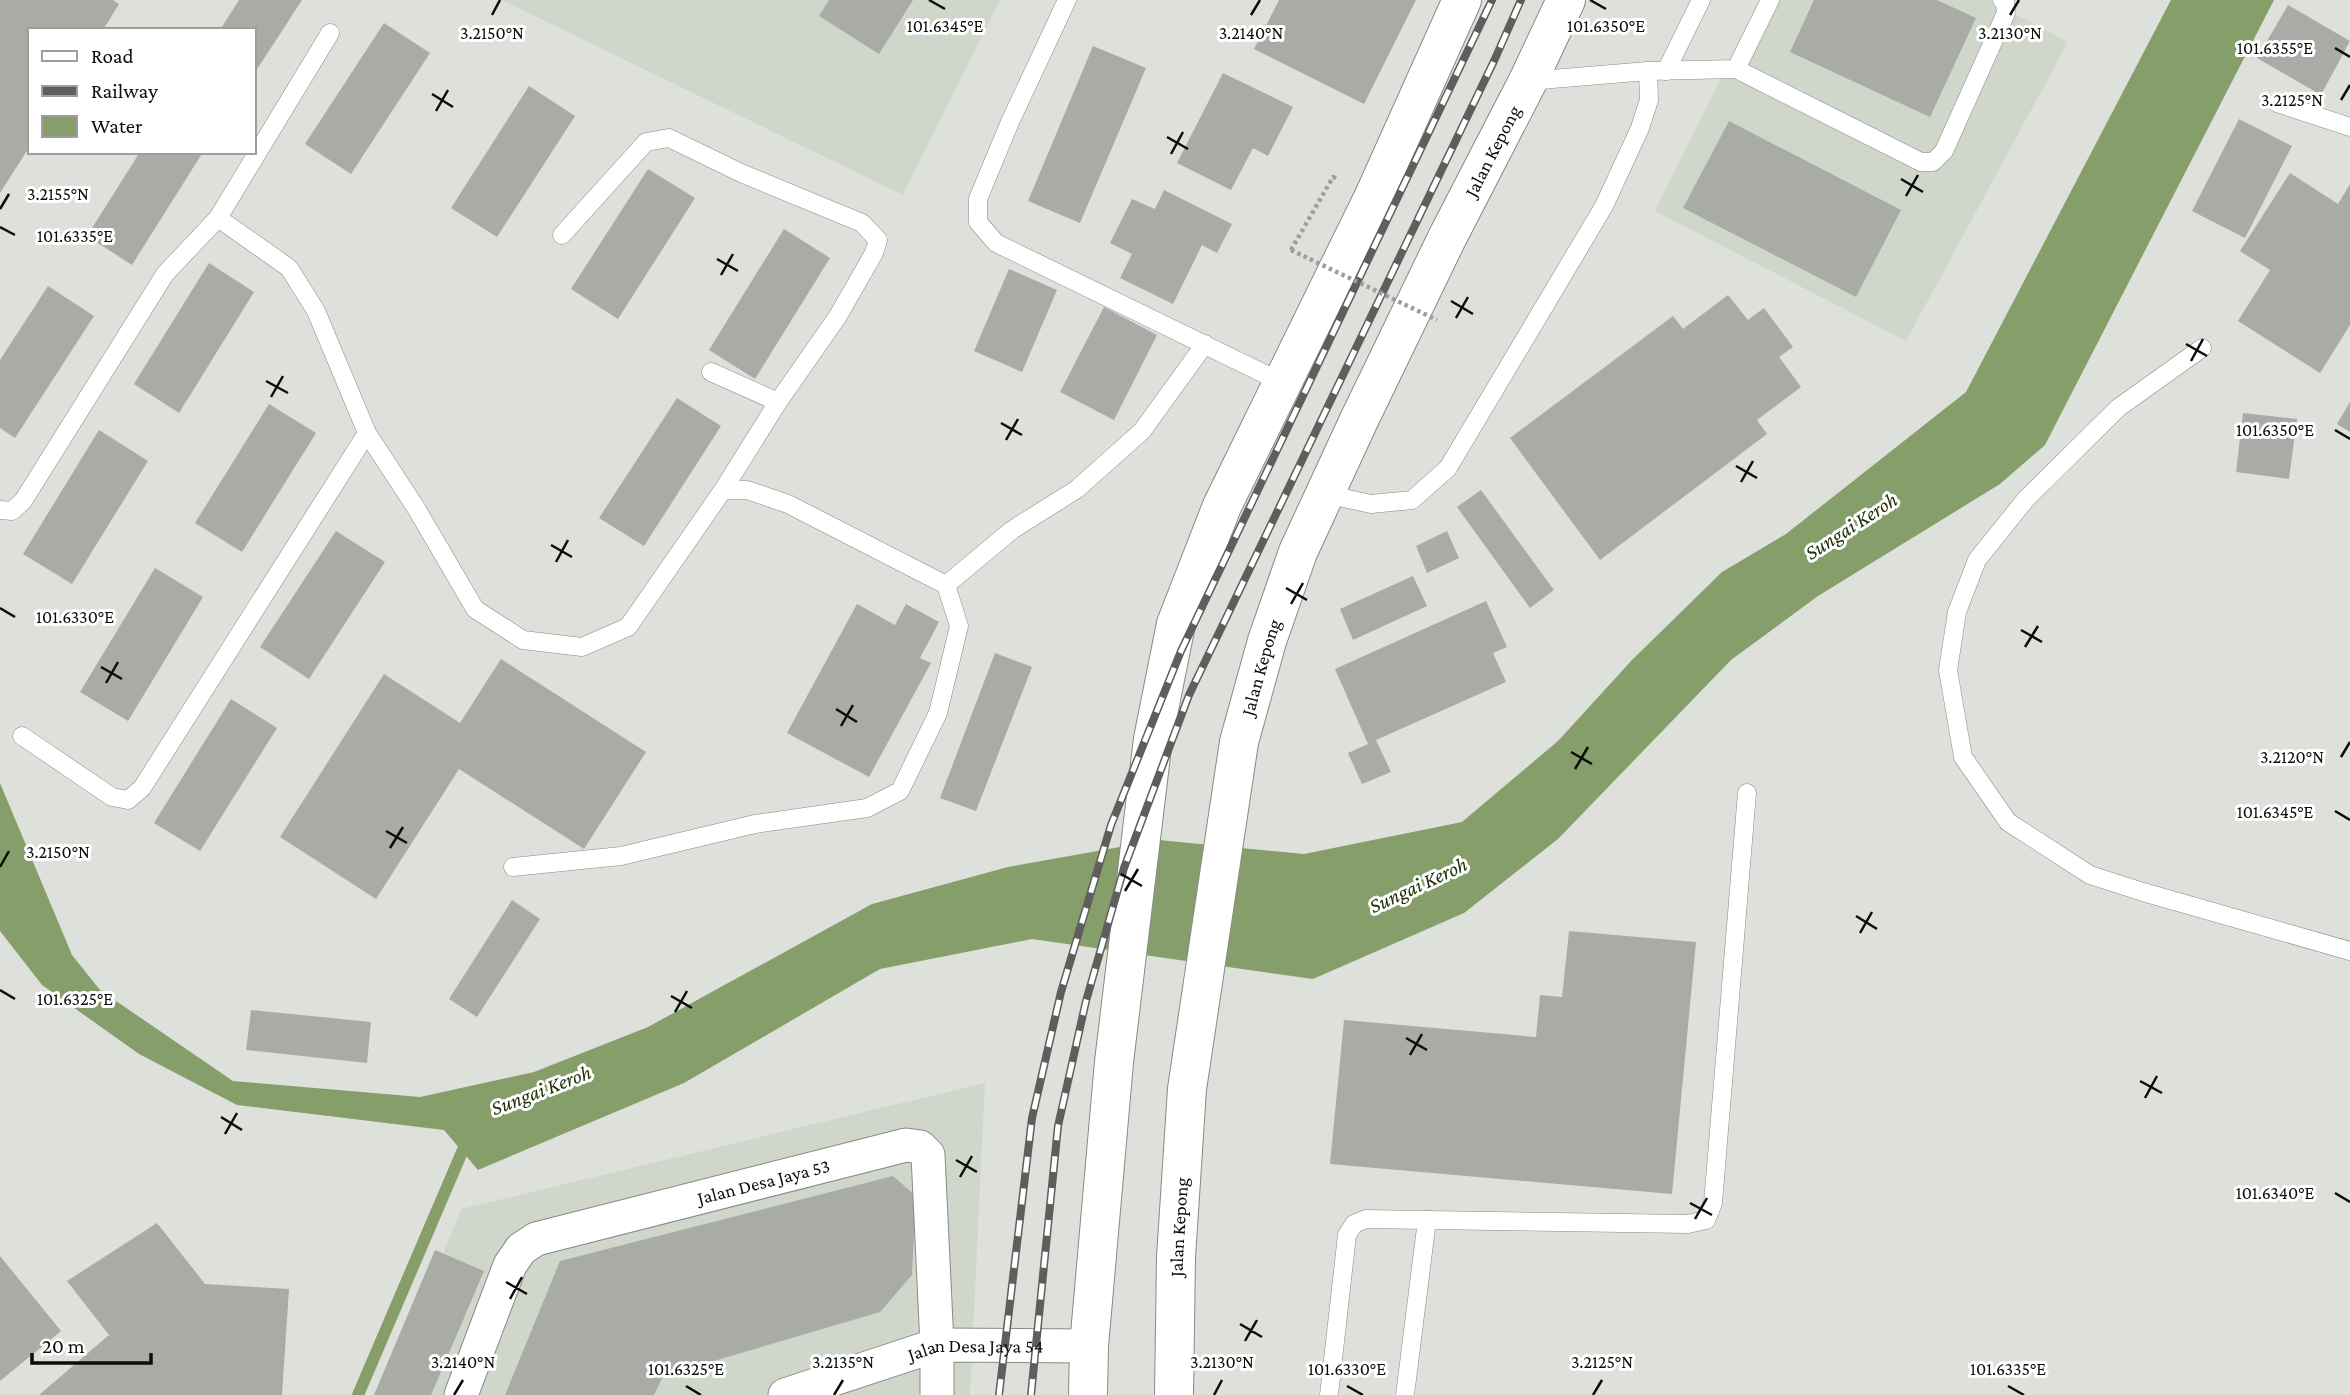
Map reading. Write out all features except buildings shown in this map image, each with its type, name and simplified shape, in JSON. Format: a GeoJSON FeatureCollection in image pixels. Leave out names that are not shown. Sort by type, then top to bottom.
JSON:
{"type":"FeatureCollection","features":[{"type":"Feature","properties":{"kind":"main road"},"geometry":{"type":"LineString","coordinates":[[1088,1395],[1089,1346],[1114,1062],[1153,739],[1177,624],[1222,506],[1374,195],[1462,0]]}},
{"type":"Feature","properties":{"kind":"main road","name":"Jalan Kepong"},"geometry":{"type":"LineString","coordinates":[[1174,1395],[1175,1257],[1187,1089],[1239,741],[1267,641],[1298,552],[1325,494],[1441,250],[1528,81],[1566,0]]}},
{"type":"Feature","properties":{"kind":"street","name":"Jalan Desa Jaya 53"},"geometry":{"type":"LineString","coordinates":[[461,1395],[510,1265],[521,1250],[536,1239],[905,1145],[920,1147],[928,1155],[937,1395]]}},
{"type":"Feature","properties":{"kind":"street","name":"Jalan Desa Jaya 54"},"geometry":{"type":"LineString","coordinates":[[785,1395],[937,1345],[1089,1346]]}},
{"type":"Feature","properties":{"kind":"lane"},"geometry":{"type":"LineString","coordinates":[[1067,0],[1010,122],[978,199],[978,222],[996,243],[1283,383]]}},
{"type":"Feature","properties":{"kind":"lane"},"geometry":{"type":"LineString","coordinates":[[1666,71],[1701,0]]}},
{"type":"Feature","properties":{"kind":"lane"},"geometry":{"type":"LineString","coordinates":[[1736,69],[1770,0]]}},
{"type":"Feature","properties":{"kind":"lane"},"geometry":{"type":"LineString","coordinates":[[1528,81],[1648,71],[1736,69],[1921,162],[1933,162],[1944,151],[2006,13],[2005,2],[2002,0]]}},
{"type":"Feature","properties":{"kind":"lane"},"geometry":{"type":"LineString","coordinates":[[0,510],[12,511],[23,501],[165,274],[218,218],[330,33]]}},
{"type":"Feature","properties":{"kind":"lane"},"geometry":{"type":"LineString","coordinates":[[1325,494],[1371,504],[1412,500],[1448,468],[1604,206],[1640,128],[1648,100],[1648,71]]}},
{"type":"Feature","properties":{"kind":"lane"},"geometry":{"type":"LineString","coordinates":[[2277,103],[2350,127]]}},
{"type":"Feature","properties":{"kind":"lane"},"geometry":{"type":"LineString","coordinates":[[218,218],[289,268],[316,312],[367,433],[416,508],[475,609],[523,640],[582,647],[628,627],[838,316],[874,253],[878,240],[862,223],[741,173],[670,138],[646,142],[562,235]]}},
{"type":"Feature","properties":{"kind":"lane"},"geometry":{"type":"LineString","coordinates":[[946,585],[1012,530],[1077,489],[1142,431],[1205,344]]}},
{"type":"Feature","properties":{"kind":"lane"},"geometry":{"type":"LineString","coordinates":[[2202,348],[2119,408],[2026,499],[1977,560],[1957,611],[1948,670],[1963,757],[2008,822],[2090,874],[2143,892],[2350,951]]}},
{"type":"Feature","properties":{"kind":"lane"},"geometry":{"type":"LineString","coordinates":[[711,372],[778,402]]}},
{"type":"Feature","properties":{"kind":"lane"},"geometry":{"type":"LineString","coordinates":[[22,736],[112,797],[128,800],[142,788],[367,433]]}},
{"type":"Feature","properties":{"kind":"lane"},"geometry":{"type":"LineString","coordinates":[[513,867],[621,856],[755,824],[867,808],[900,791],[938,713],[959,626],[946,585],[788,504],[747,490],[723,490]]}},
{"type":"Feature","properties":{"kind":"lane"},"geometry":{"type":"LineString","coordinates":[[1329,1395],[1347,1235],[1354,1224],[1366,1219],[1688,1224],[1706,1220],[1713,1203],[1746,793]]}},
{"type":"Feature","properties":{"kind":"lane"},"geometry":{"type":"LineString","coordinates":[[1405,1395],[1427,1220]]}},
{"type":"Feature","properties":{"kind":"path"},"geometry":{"type":"LineString","coordinates":[[1333,177],[1291,250],[1437,320]]}},
{"type":"Feature","properties":{"kind":"shaded area"},"geometry":{"type":"Polygon","coordinates":[[[502,0],[1000,0],[903,195],[502,0]]]}},
{"type":"Feature","properties":{"kind":"shaded area"},"geometry":{"type":"Polygon","coordinates":[[[1760,0],[1989,0],[2068,42],[1906,341],[1655,211],[1760,0]]]}},
{"type":"Feature","properties":{"kind":"shaded area"},"geometry":{"type":"Polygon","coordinates":[[[985,1083],[970,1395],[387,1395],[461,1209],[985,1083]]]}},
{"type":"Feature","properties":{"kind":"water","name":"Sungai Keroh"},"geometry":{"type":"Polygon","coordinates":[[[2171,0],[2274,0],[2045,445],[2000,484],[1818,596],[1731,660],[1558,839],[1464,913],[1313,979],[1032,939],[880,969],[684,1083],[478,1170],[444,1130],[237,1105],[139,1054],[42,985],[0,931],[0,783],[72,955],[100,990],[233,1081],[420,1097],[534,1072],[648,1027],[872,904],[1008,867],[1159,840],[1304,854],[1462,822],[1558,741],[1632,660],[1722,572],[1786,534],[1966,392],[2171,0]]]}},
{"type":"Feature","properties":{"kind":"waterway"},"geometry":{"type":"LineString","coordinates":[[358,1395],[468,1138]]}},
{"type":"Feature","properties":{"kind":"railway"},"geometry":{"type":"LineString","coordinates":[[999,1395],[1032,1118],[1061,992],[1111,825],[1181,651],[1492,0]]}},
{"type":"Feature","properties":{"kind":"railway"},"geometry":{"type":"LineString","coordinates":[[1031,1395],[1058,1126],[1086,1001],[1124,868],[1189,695],[1521,0]]}}]}
